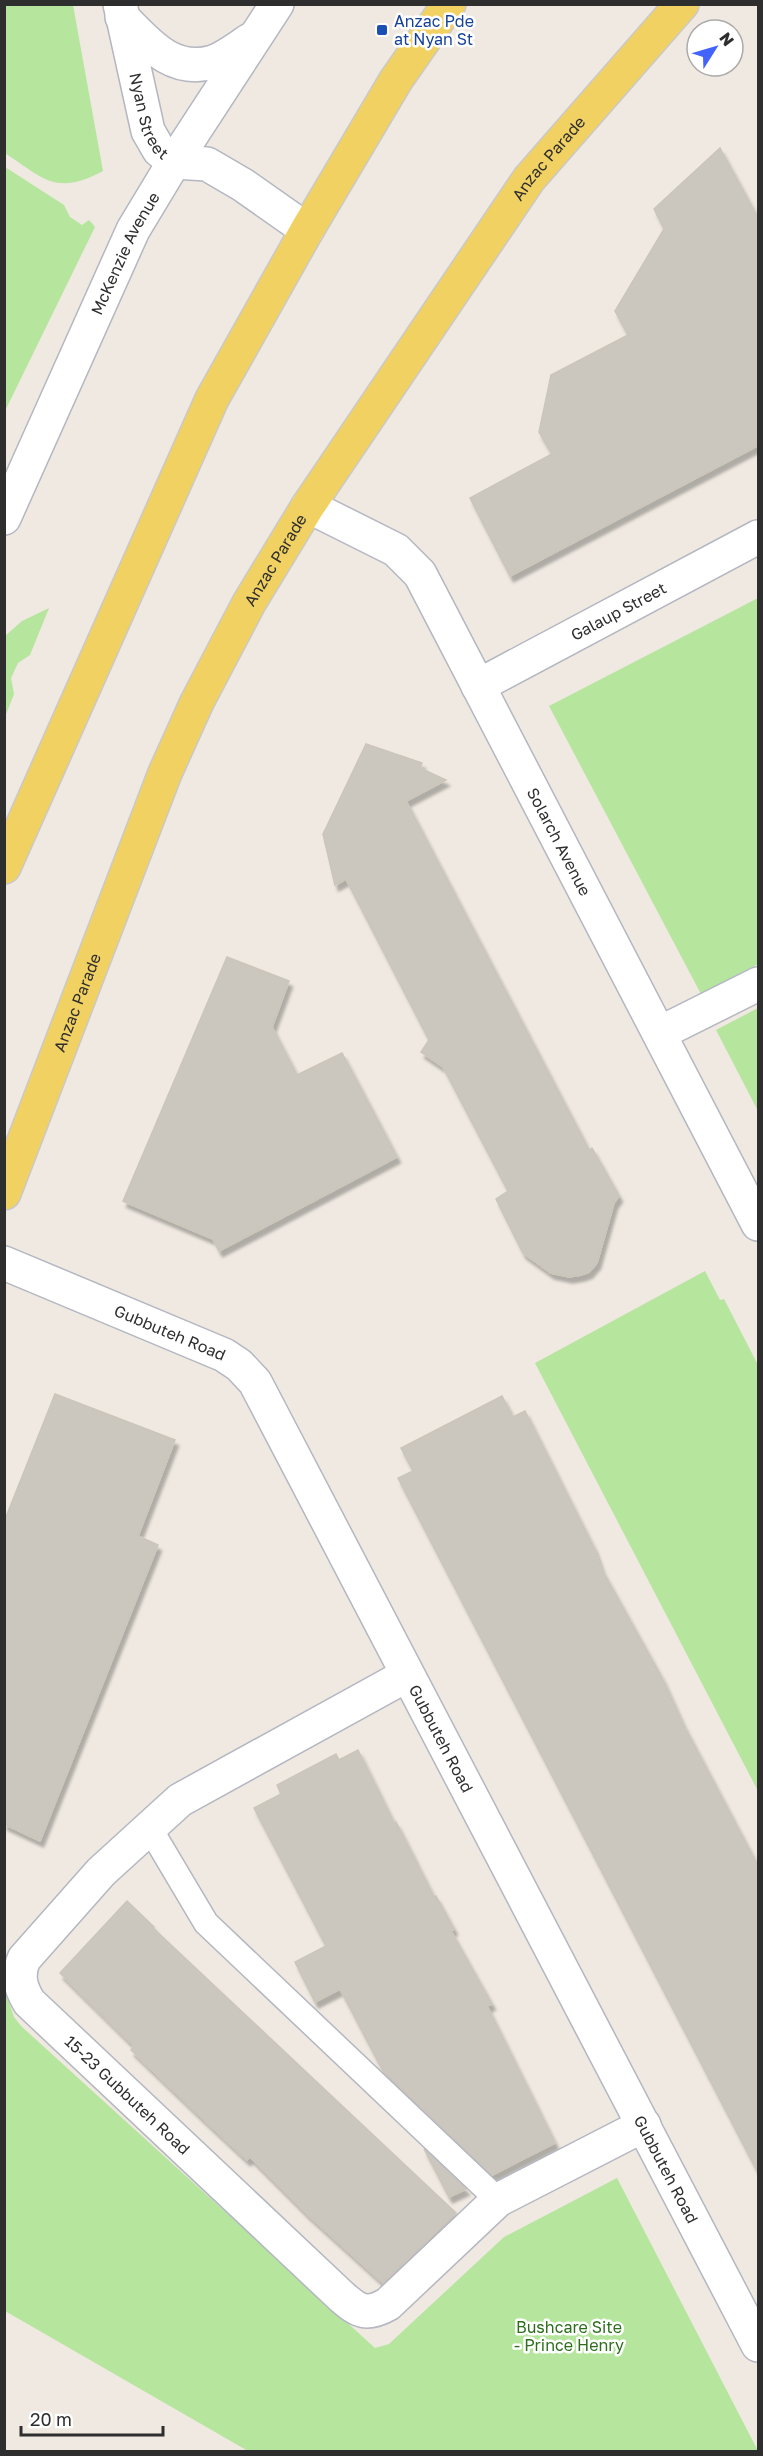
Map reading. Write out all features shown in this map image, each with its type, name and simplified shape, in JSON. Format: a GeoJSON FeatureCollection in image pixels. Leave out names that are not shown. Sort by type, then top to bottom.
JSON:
{"type":"FeatureCollection","features":[{"type":"Feature","properties":{"kind":"main road"},"geometry":{"type":"LineString","coordinates":[[4,867],[212,399],[307,230],[396,80],[449,4]]}},
{"type":"Feature","properties":{"kind":"main road","name":"Anzac Parade"},"geometry":{"type":"LineString","coordinates":[[4,1193],[170,762],[197,702],[249,603],[308,506],[529,179],[682,4]]}},
{"type":"Feature","properties":{"kind":"street","name":"McKenzie Avenue"},"geometry":{"type":"LineString","coordinates":[[4,518],[133,230],[174,162],[277,4]]}},
{"type":"Feature","properties":{"kind":"street","name":"Nyan Street"},"geometry":{"type":"LineString","coordinates":[[121,11],[156,51],[181,65],[214,62],[257,36]]}},
{"type":"Feature","properties":{"kind":"street","name":"Nyan Street"},"geometry":{"type":"LineString","coordinates":[[121,11],[148,131],[159,150],[174,162],[207,164],[243,185],[307,230]]}},
{"type":"Feature","properties":{"kind":"street","name":"Solarch Avenue"},"geometry":{"type":"LineString","coordinates":[[308,506],[385,544],[413,565],[424,581],[759,1224]]}},
{"type":"Feature","properties":{"kind":"street","name":"Galaup Street"},"geometry":{"type":"LineString","coordinates":[[478,686],[759,537]]}},
{"type":"Feature","properties":{"kind":"street"},"geometry":{"type":"LineString","coordinates":[[660,1033],[759,984]]}},
{"type":"Feature","properties":{"kind":"street","name":"Gubbuteh Road"},"geometry":{"type":"LineString","coordinates":[[4,1263],[224,1355],[247,1372],[262,1392],[407,1675],[759,2344]]}},
{"type":"Feature","properties":{"kind":"street","name":"15-23 Gubbuteh Road"},"geometry":{"type":"LineString","coordinates":[[407,1675],[190,1793],[149,1827],[92,1881],[24,1959],[19,1974],[20,1984],[29,2002],[357,2310],[373,2311],[388,2304],[498,2200],[644,2125]]}},
{"type":"Feature","properties":{"kind":"lane"},"geometry":{"type":"LineString","coordinates":[[149,1827],[206,1923],[498,2200]]}},
{"type":"Feature","properties":{"kind":"green space"},"geometry":{"type":"Polygon","coordinates":[[[4,5],[73,5],[103,171],[73,182],[51,181],[5,153],[4,5]]]}},
{"type":"Feature","properties":{"kind":"green space"},"geometry":{"type":"Polygon","coordinates":[[[5,167],[64,205],[70,217],[82,225],[89,220],[95,227],[5,411],[5,167]]]}},
{"type":"Feature","properties":{"kind":"green space"},"geometry":{"type":"Polygon","coordinates":[[[758,598],[758,964],[701,994],[549,706],[758,598]]]}},
{"type":"Feature","properties":{"kind":"green space"},"geometry":{"type":"Polygon","coordinates":[[[49,608],[30,655],[18,663],[11,678],[14,694],[5,717],[5,636],[22,621],[49,608]]]}},
{"type":"Feature","properties":{"kind":"green space"},"geometry":{"type":"Polygon","coordinates":[[[758,1008],[758,1111],[716,1030],[758,1008]]]}},
{"type":"Feature","properties":{"kind":"green space"},"geometry":{"type":"Polygon","coordinates":[[[705,1271],[720,1300],[724,1299],[758,1365],[758,1791],[535,1363],[705,1271]]]}},
{"type":"Feature","properties":{"kind":"green space","name":"Bushcare Site - Prince Henry"},"geometry":{"type":"Polygon","coordinates":[[[4,1989],[14,2017],[21,2026],[375,2348],[389,2344],[504,2237],[617,2178],[758,2451],[248,2451],[5,2311],[4,1989]]]}},
{"type":"Feature","properties":{"kind":"building"},"geometry":{"type":"Polygon","coordinates":[[[720,148],[759,220],[759,445],[510,576],[470,498],[552,454],[539,432],[551,375],[628,335],[615,311],[664,229],[654,209],[720,148]]]}},
{"type":"Feature","properties":{"kind":"building"},"geometry":{"type":"Polygon","coordinates":[[[366,744],[422,763],[420,768],[446,780],[406,801],[589,1150],[592,1148],[619,1196],[614,1203],[597,1263],[589,1272],[569,1277],[551,1273],[523,1253],[496,1199],[508,1191],[443,1067],[421,1052],[429,1040],[346,879],[335,885],[323,834],[366,744]]]}},
{"type":"Feature","properties":{"kind":"building"},"geometry":{"type":"Polygon","coordinates":[[[227,957],[289,981],[272,1027],[297,1075],[342,1053],[397,1157],[219,1251],[213,1239],[123,1201],[227,957]]]}},
{"type":"Feature","properties":{"kind":"building"},"geometry":{"type":"Polygon","coordinates":[[[55,1394],[175,1440],[138,1536],[158,1545],[40,1841],[4,1824],[4,1522],[55,1394]]]}},
{"type":"Feature","properties":{"kind":"building"},"geometry":{"type":"Polygon","coordinates":[[[502,1396],[513,1417],[525,1411],[594,1548],[601,1568],[662,1678],[682,1722],[759,1868],[759,2175],[398,1478],[413,1471],[401,1448],[502,1396]]]}},
{"type":"Feature","properties":{"kind":"building"},"geometry":{"type":"Polygon","coordinates":[[[358,1750],[394,1823],[396,1822],[434,1897],[436,1896],[454,1929],[451,1931],[492,2004],[487,2006],[555,2143],[492,2175],[383,2071],[340,1989],[315,2002],[295,1962],[326,1946],[254,1808],[281,1794],[277,1785],[336,1754],[339,1760],[358,1750]]]}},
{"type":"Feature","properties":{"kind":"building"},"geometry":{"type":"Polygon","coordinates":[[[127,1901],[456,2213],[383,2283],[307,2214],[250,2157],[247,2160],[131,2050],[134,2046],[60,1973],[127,1901]]]}},
{"type":"Feature","properties":{"kind":"building"},"geometry":{"type":"Polygon","coordinates":[[[424,2149],[466,2189],[449,2197],[424,2149]]]}},
{"type":"Feature","properties":{"kind":"place","name":"Anzac Pde at Nyan St"},"geometry":{"type":"Point","coordinates":[382,30]}}]}
